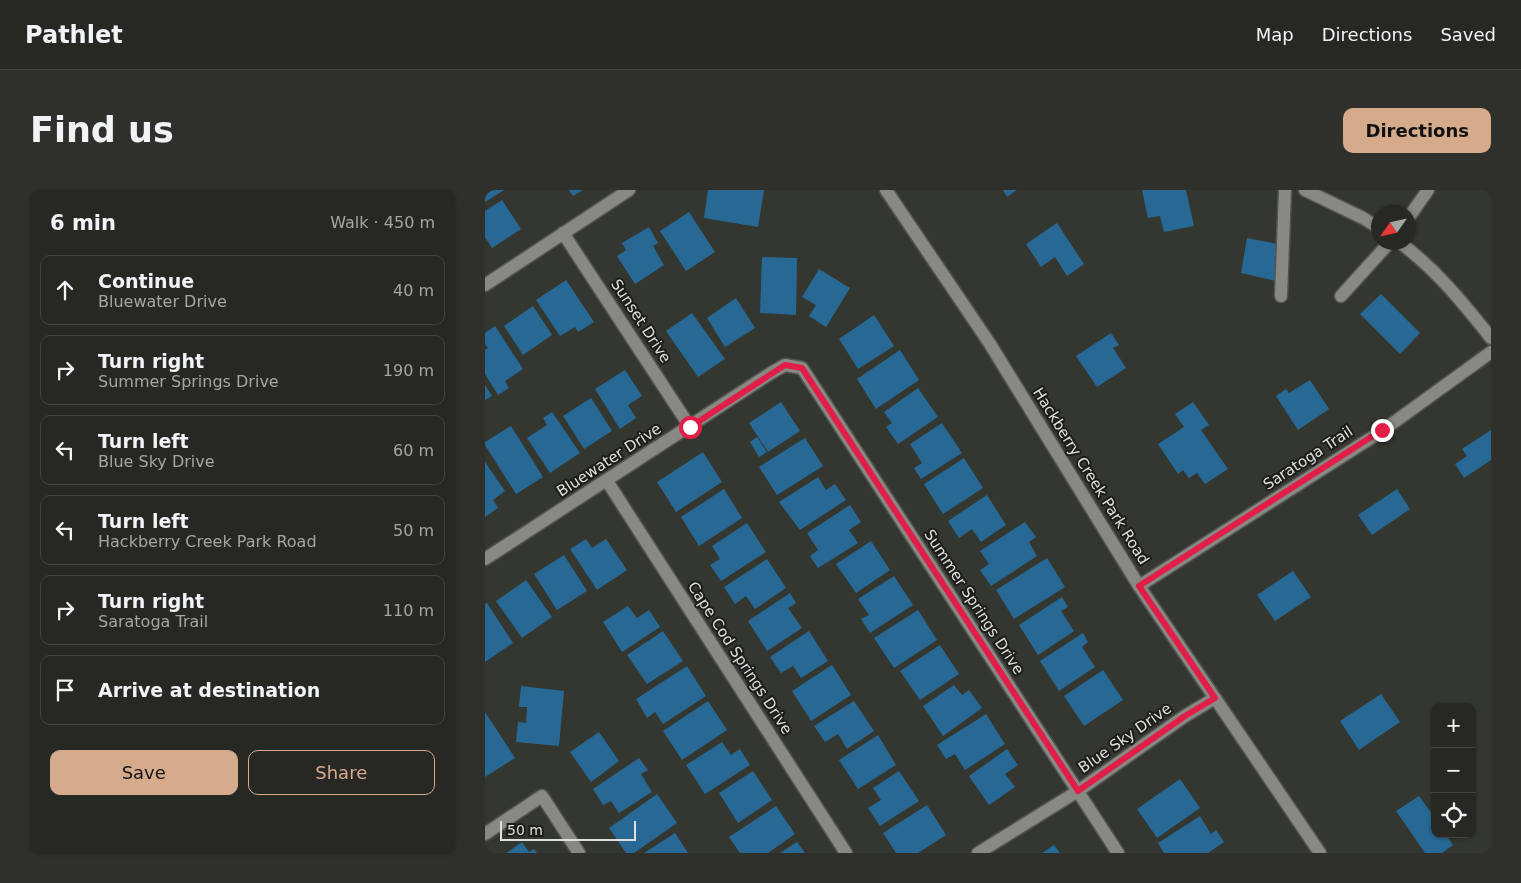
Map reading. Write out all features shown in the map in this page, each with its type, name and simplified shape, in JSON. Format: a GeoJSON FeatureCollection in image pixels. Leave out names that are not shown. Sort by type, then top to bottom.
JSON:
{"type":"FeatureCollection","features":[{"type":"Feature","properties":{"kind":"street"},"geometry":{"type":"LineString","coordinates":[[485,285],[629,190]]}},
{"type":"Feature","properties":{"kind":"street","name":"Hackberry Creek Park Road"},"geometry":{"type":"LineString","coordinates":[[886,190],[991,344],[1139,586],[1320,853]]}},
{"type":"Feature","properties":{"kind":"street"},"geometry":{"type":"LineString","coordinates":[[1281,296],[1285,190]]}},
{"type":"Feature","properties":{"kind":"street"},"geometry":{"type":"LineString","coordinates":[[1305,190],[1371,223]]}},
{"type":"Feature","properties":{"kind":"street"},"geometry":{"type":"LineString","coordinates":[[1416,206],[1427,190]]}},
{"type":"Feature","properties":{"kind":"street","name":"Sunset Drive"},"geometry":{"type":"LineString","coordinates":[[563,233],[690,427]]}},
{"type":"Feature","properties":{"kind":"street"},"geometry":{"type":"LineString","coordinates":[[1341,296],[1383,250]]}},
{"type":"Feature","properties":{"kind":"street"},"geometry":{"type":"LineString","coordinates":[[1410,250],[1436,275],[1491,338]]}},
{"type":"Feature","properties":{"kind":"street","name":"Saratoga Trail"},"geometry":{"type":"LineString","coordinates":[[1139,586],[1382,430],[1491,352]]}},
{"type":"Feature","properties":{"kind":"street","name":"Bluewater Drive"},"geometry":{"type":"LineString","coordinates":[[485,559],[785,365],[802,368]]}},
{"type":"Feature","properties":{"kind":"street","name":"Summer Springs Drive"},"geometry":{"type":"LineString","coordinates":[[802,368],[1118,853]]}},
{"type":"Feature","properties":{"kind":"street","name":"Cape Cod Springs Drive"},"geometry":{"type":"LineString","coordinates":[[607,481],[846,853]]}},
{"type":"Feature","properties":{"kind":"street","name":"Blue Sky Drive"},"geometry":{"type":"LineString","coordinates":[[977,853],[1078,791],[1185,716],[1215,698]]}},
{"type":"Feature","properties":{"kind":"street"},"geometry":{"type":"LineString","coordinates":[[485,834],[542,796],[579,853]]}},
{"type":"Feature","properties":{"kind":"building"},"geometry":{"type":"Polygon","coordinates":[[[485,190],[504,190],[485,202],[485,190]]]}},
{"type":"Feature","properties":{"kind":"building"},"geometry":{"type":"Polygon","coordinates":[[[569,190],[583,190],[573,196],[569,190]]]}},
{"type":"Feature","properties":{"kind":"building"},"geometry":{"type":"Polygon","coordinates":[[[708,190],[764,190],[758,227],[704,218],[708,190]]]}},
{"type":"Feature","properties":{"kind":"building"},"geometry":{"type":"Polygon","coordinates":[[[1003,190],[1017,190],[1007,197],[1003,190]]]}},
{"type":"Feature","properties":{"kind":"building"},"geometry":{"type":"Polygon","coordinates":[[[1142,190],[1186,190],[1194,226],[1164,232],[1160,216],[1148,218],[1142,190]]]}},
{"type":"Feature","properties":{"kind":"building"},"geometry":{"type":"Polygon","coordinates":[[[502,200],[521,229],[492,248],[485,237],[485,211],[502,200]]]}},
{"type":"Feature","properties":{"kind":"building"},"geometry":{"type":"Polygon","coordinates":[[[689,212],[715,252],[686,271],[660,231],[689,212]]]}},
{"type":"Feature","properties":{"kind":"building"},"geometry":{"type":"Polygon","coordinates":[[[1057,223],[1084,264],[1067,276],[1055,257],[1041,267],[1026,244],[1057,223]]]}},
{"type":"Feature","properties":{"kind":"building"},"geometry":{"type":"Polygon","coordinates":[[[649,227],[658,243],[653,246],[664,265],[635,284],[617,256],[626,250],[622,243],[649,227]]]}},
{"type":"Feature","properties":{"kind":"building"},"geometry":{"type":"Polygon","coordinates":[[[1247,238],[1283,245],[1276,281],[1241,273],[1247,238]]]}},
{"type":"Feature","properties":{"kind":"building"},"geometry":{"type":"Polygon","coordinates":[[[762,257],[797,258],[796,315],[760,313],[762,257]]]}},
{"type":"Feature","properties":{"kind":"building"},"geometry":{"type":"Polygon","coordinates":[[[819,269],[850,288],[826,327],[809,316],[816,305],[802,297],[819,269]]]}},
{"type":"Feature","properties":{"kind":"building"},"geometry":{"type":"Polygon","coordinates":[[[566,280],[594,322],[578,332],[575,327],[560,336],[536,300],[566,280]]]}},
{"type":"Feature","properties":{"kind":"building"},"geometry":{"type":"Polygon","coordinates":[[[1381,294],[1420,333],[1400,354],[1360,314],[1381,294]]]}},
{"type":"Feature","properties":{"kind":"building"},"geometry":{"type":"Polygon","coordinates":[[[736,298],[755,328],[725,347],[707,318],[736,298]]]}},
{"type":"Feature","properties":{"kind":"building"},"geometry":{"type":"Polygon","coordinates":[[[533,306],[552,335],[523,355],[504,326],[533,306]]]}},
{"type":"Feature","properties":{"kind":"building"},"geometry":{"type":"Polygon","coordinates":[[[692,313],[725,359],[698,377],[666,331],[692,313]]]}},
{"type":"Feature","properties":{"kind":"building"},"geometry":{"type":"Polygon","coordinates":[[[874,315],[894,346],[858,369],[839,339],[874,315]]]}},
{"type":"Feature","properties":{"kind":"building"},"geometry":{"type":"Polygon","coordinates":[[[495,326],[523,369],[505,381],[509,388],[498,395],[485,374],[485,350],[488,348],[485,344],[485,333],[495,326]]]}},
{"type":"Feature","properties":{"kind":"building"},"geometry":{"type":"Polygon","coordinates":[[[1111,333],[1119,345],[1113,348],[1126,368],[1097,387],[1076,356],[1111,333]]]}},
{"type":"Feature","properties":{"kind":"building"},"geometry":{"type":"Polygon","coordinates":[[[900,350],[919,380],[876,409],[857,379],[900,350]]]}},
{"type":"Feature","properties":{"kind":"building"},"geometry":{"type":"Polygon","coordinates":[[[625,370],[642,396],[628,405],[636,418],[620,429],[595,389],[625,370]]]}},
{"type":"Feature","properties":{"kind":"building"},"geometry":{"type":"Polygon","coordinates":[[[1310,380],[1329,409],[1298,430],[1276,396],[1286,389],[1289,393],[1310,380]]]}},
{"type":"Feature","properties":{"kind":"building"},"geometry":{"type":"Polygon","coordinates":[[[485,385],[492,396],[485,400],[485,385]]]}},
{"type":"Feature","properties":{"kind":"building"},"geometry":{"type":"Polygon","coordinates":[[[918,388],[938,417],[898,444],[886,427],[892,423],[884,412],[918,388]]]}},
{"type":"Feature","properties":{"kind":"building"},"geometry":{"type":"Polygon","coordinates":[[[591,398],[612,431],[584,449],[563,416],[591,398]]]}},
{"type":"Feature","properties":{"kind":"building"},"geometry":{"type":"Polygon","coordinates":[[[781,402],[800,431],[768,452],[749,423],[781,402]]]}},
{"type":"Feature","properties":{"kind":"building"},"geometry":{"type":"Polygon","coordinates":[[[1193,402],[1209,425],[1201,430],[1228,469],[1205,484],[1197,473],[1189,478],[1183,470],[1178,474],[1158,444],[1184,427],[1175,414],[1193,402]]]}},
{"type":"Feature","properties":{"kind":"building"},"geometry":{"type":"Polygon","coordinates":[[[552,412],[580,453],[550,473],[527,438],[547,425],[543,418],[552,412]]]}},
{"type":"Feature","properties":{"kind":"building"},"geometry":{"type":"Polygon","coordinates":[[[942,423],[962,453],[921,479],[914,468],[922,463],[910,444],[942,423]]]}},
{"type":"Feature","properties":{"kind":"building"},"geometry":{"type":"Polygon","coordinates":[[[511,426],[543,477],[516,494],[485,445],[485,442],[511,426]]]}},
{"type":"Feature","properties":{"kind":"building"},"geometry":{"type":"Polygon","coordinates":[[[1491,430],[1491,460],[1464,478],[1455,464],[1467,456],[1462,449],[1491,430]]]}},
{"type":"Feature","properties":{"kind":"building"},"geometry":{"type":"Polygon","coordinates":[[[757,437],[767,452],[759,457],[750,442],[757,437]]]}},
{"type":"Feature","properties":{"kind":"building"},"geometry":{"type":"Polygon","coordinates":[[[805,438],[823,466],[777,495],[759,467],[805,438]]]}},
{"type":"Feature","properties":{"kind":"building"},"geometry":{"type":"Polygon","coordinates":[[[703,452],[722,482],[676,512],[657,482],[703,452]]]}},
{"type":"Feature","properties":{"kind":"building"},"geometry":{"type":"Polygon","coordinates":[[[964,458],[983,488],[943,514],[924,484],[964,458]]]}},
{"type":"Feature","properties":{"kind":"building"},"geometry":{"type":"Polygon","coordinates":[[[485,462],[505,491],[493,500],[498,508],[485,517],[485,462]]]}},
{"type":"Feature","properties":{"kind":"building"},"geometry":{"type":"Polygon","coordinates":[[[818,477],[826,490],[835,484],[846,500],[800,530],[779,502],[818,477]]]}},
{"type":"Feature","properties":{"kind":"building"},"geometry":{"type":"Polygon","coordinates":[[[724,489],[742,518],[699,546],[681,517],[724,489]]]}},
{"type":"Feature","properties":{"kind":"building"},"geometry":{"type":"Polygon","coordinates":[[[1397,489],[1410,509],[1372,535],[1358,515],[1397,489]]]}},
{"type":"Feature","properties":{"kind":"building"},"geometry":{"type":"Polygon","coordinates":[[[987,495],[1006,525],[981,542],[972,529],[959,538],[948,521],[987,495]]]}},
{"type":"Feature","properties":{"kind":"building"},"geometry":{"type":"Polygon","coordinates":[[[850,505],[861,522],[849,530],[858,543],[818,568],[810,556],[818,550],[807,533],[850,505]]]}},
{"type":"Feature","properties":{"kind":"building"},"geometry":{"type":"Polygon","coordinates":[[[1025,522],[1036,537],[1029,542],[1037,556],[991,586],[980,570],[989,564],[980,551],[1025,522]]]}},
{"type":"Feature","properties":{"kind":"building"},"geometry":{"type":"Polygon","coordinates":[[[747,523],[766,552],[721,581],[710,565],[720,559],[712,546],[747,523]]]}},
{"type":"Feature","properties":{"kind":"building"},"geometry":{"type":"Polygon","coordinates":[[[586,539],[592,548],[606,539],[627,570],[597,590],[570,549],[586,539]]]}},
{"type":"Feature","properties":{"kind":"building"},"geometry":{"type":"Polygon","coordinates":[[[871,541],[890,570],[856,593],[836,564],[871,541]]]}},
{"type":"Feature","properties":{"kind":"building"},"geometry":{"type":"Polygon","coordinates":[[[564,555],[587,591],[557,610],[534,574],[564,555]]]}},
{"type":"Feature","properties":{"kind":"building"},"geometry":{"type":"Polygon","coordinates":[[[1047,558],[1065,587],[1014,619],[996,590],[1047,558]]]}},
{"type":"Feature","properties":{"kind":"building"},"geometry":{"type":"Polygon","coordinates":[[[767,559],[786,588],[755,609],[746,596],[735,604],[724,587],[767,559]]]}},
{"type":"Feature","properties":{"kind":"building"},"geometry":{"type":"Polygon","coordinates":[[[1293,571],[1311,597],[1275,621],[1257,595],[1293,571]]]}},
{"type":"Feature","properties":{"kind":"building"},"geometry":{"type":"Polygon","coordinates":[[[894,576],[913,605],[870,633],[861,619],[869,615],[858,599],[894,576]]]}},
{"type":"Feature","properties":{"kind":"building"},"geometry":{"type":"Polygon","coordinates":[[[526,580],[552,617],[522,638],[496,601],[526,580]]]}},
{"type":"Feature","properties":{"kind":"building"},"geometry":{"type":"Polygon","coordinates":[[[790,593],[796,603],[788,608],[802,628],[767,651],[748,621],[790,593]]]}},
{"type":"Feature","properties":{"kind":"building"},"geometry":{"type":"Polygon","coordinates":[[[1062,597],[1068,607],[1061,611],[1074,631],[1038,655],[1019,625],[1062,597]]]}},
{"type":"Feature","properties":{"kind":"building"},"geometry":{"type":"Polygon","coordinates":[[[487,603],[513,643],[485,662],[485,604],[487,603]]]}},
{"type":"Feature","properties":{"kind":"building"},"geometry":{"type":"Polygon","coordinates":[[[628,606],[637,618],[649,610],[660,627],[622,652],[603,622],[628,606]]]}},
{"type":"Feature","properties":{"kind":"building"},"geometry":{"type":"Polygon","coordinates":[[[918,610],[937,640],[894,668],[874,638],[918,610]]]}},
{"type":"Feature","properties":{"kind":"building"},"geometry":{"type":"Polygon","coordinates":[[[663,631],[683,661],[647,684],[627,655],[663,631]]]}},
{"type":"Feature","properties":{"kind":"building"},"geometry":{"type":"Polygon","coordinates":[[[809,631],[828,661],[801,678],[793,666],[781,673],[770,657],[809,631]]]}},
{"type":"Feature","properties":{"kind":"building"},"geometry":{"type":"Polygon","coordinates":[[[1083,633],[1088,642],[1082,647],[1095,667],[1059,691],[1040,661],[1083,633]]]}},
{"type":"Feature","properties":{"kind":"building"},"geometry":{"type":"Polygon","coordinates":[[[940,645],[959,674],[920,700],[900,671],[940,645]]]}},
{"type":"Feature","properties":{"kind":"building"},"geometry":{"type":"Polygon","coordinates":[[[832,665],[851,695],[811,721],[792,691],[832,665]]]}},
{"type":"Feature","properties":{"kind":"building"},"geometry":{"type":"Polygon","coordinates":[[[687,666],[706,696],[663,724],[655,712],[647,718],[636,699],[687,666]]]}},
{"type":"Feature","properties":{"kind":"building"},"geometry":{"type":"Polygon","coordinates":[[[1103,670],[1123,700],[1084,726],[1064,696],[1103,670]]]}},
{"type":"Feature","properties":{"kind":"building"},"geometry":{"type":"Polygon","coordinates":[[[954,685],[962,695],[969,690],[982,708],[943,736],[923,706],[954,685]]]}},
{"type":"Feature","properties":{"kind":"building"},"geometry":{"type":"Polygon","coordinates":[[[521,686],[564,691],[559,746],[516,742],[518,722],[526,723],[527,707],[519,707],[521,686]]]}},
{"type":"Feature","properties":{"kind":"building"},"geometry":{"type":"Polygon","coordinates":[[[1381,694],[1400,722],[1359,750],[1340,721],[1381,694]]]}},
{"type":"Feature","properties":{"kind":"building"},"geometry":{"type":"Polygon","coordinates":[[[708,701],[727,730],[682,760],[663,731],[708,701]]]}},
{"type":"Feature","properties":{"kind":"building"},"geometry":{"type":"Polygon","coordinates":[[[854,701],[874,731],[847,749],[838,734],[825,742],[814,726],[854,701]]]}},
{"type":"Feature","properties":{"kind":"building"},"geometry":{"type":"Polygon","coordinates":[[[485,712],[515,758],[485,777],[485,712]]]}},
{"type":"Feature","properties":{"kind":"building"},"geometry":{"type":"Polygon","coordinates":[[[986,714],[1005,744],[965,770],[955,754],[946,759],[937,745],[986,714]]]}},
{"type":"Feature","properties":{"kind":"building"},"geometry":{"type":"Polygon","coordinates":[[[599,732],[619,761],[591,782],[570,752],[599,732]]]}},
{"type":"Feature","properties":{"kind":"building"},"geometry":{"type":"Polygon","coordinates":[[[878,735],[896,765],[858,789],[839,760],[878,735]]]}},
{"type":"Feature","properties":{"kind":"building"},"geometry":{"type":"Polygon","coordinates":[[[722,742],[731,755],[740,749],[750,765],[705,794],[686,765],[722,742]]]}},
{"type":"Feature","properties":{"kind":"building"},"geometry":{"type":"Polygon","coordinates":[[[1007,749],[1018,765],[1005,774],[1015,787],[989,805],[969,776],[1007,749]]]}},
{"type":"Feature","properties":{"kind":"building"},"geometry":{"type":"Polygon","coordinates":[[[639,758],[648,770],[641,774],[652,792],[619,813],[611,801],[603,805],[593,789],[639,758]]]}},
{"type":"Feature","properties":{"kind":"building"},"geometry":{"type":"Polygon","coordinates":[[[753,771],[772,800],[738,823],[719,793],[753,771]]]}},
{"type":"Feature","properties":{"kind":"building"},"geometry":{"type":"Polygon","coordinates":[[[899,771],[919,801],[880,826],[868,808],[881,800],[873,788],[899,771]]]}},
{"type":"Feature","properties":{"kind":"building"},"geometry":{"type":"Polygon","coordinates":[[[1180,779],[1200,808],[1157,838],[1137,809],[1180,779]]]}},
{"type":"Feature","properties":{"kind":"building"},"geometry":{"type":"Polygon","coordinates":[[[657,794],[677,823],[634,853],[626,853],[609,828],[657,794]]]}},
{"type":"Feature","properties":{"kind":"building"},"geometry":{"type":"Polygon","coordinates":[[[1419,796],[1431,812],[1431,838],[1448,838],[1453,845],[1442,853],[1425,853],[1396,811],[1419,796]]]}},
{"type":"Feature","properties":{"kind":"building"},"geometry":{"type":"Polygon","coordinates":[[[927,805],[946,835],[918,853],[896,853],[883,833],[927,805]]]}},
{"type":"Feature","properties":{"kind":"building"},"geometry":{"type":"Polygon","coordinates":[[[776,806],[795,834],[768,853],[740,853],[729,837],[776,806]]]}},
{"type":"Feature","properties":{"kind":"building"},"geometry":{"type":"Polygon","coordinates":[[[1200,816],[1211,834],[1216,830],[1224,842],[1208,853],[1164,853],[1158,843],[1200,816]]]}},
{"type":"Feature","properties":{"kind":"building"},"geometry":{"type":"Polygon","coordinates":[[[675,833],[688,853],[644,853],[675,833]]]}},
{"type":"Feature","properties":{"kind":"building"},"geometry":{"type":"Polygon","coordinates":[[[522,842],[529,852],[534,849],[537,853],[506,853],[522,842]]]}},
{"type":"Feature","properties":{"kind":"building"},"geometry":{"type":"Polygon","coordinates":[[[797,842],[805,853],[780,853],[797,842]]]}},
{"type":"Feature","properties":{"kind":"building"},"geometry":{"type":"Polygon","coordinates":[[[1054,845],[1060,853],[1042,853],[1054,845]]]}},
{"type":"Feature","properties":{"kind":"route"},"geometry":{"type":"LineString","coordinates":[[690,427],[771,372],[785,365],[802,368],[1078,791],[1185,716],[1215,698],[1139,586],[1382,430]]}}]}
